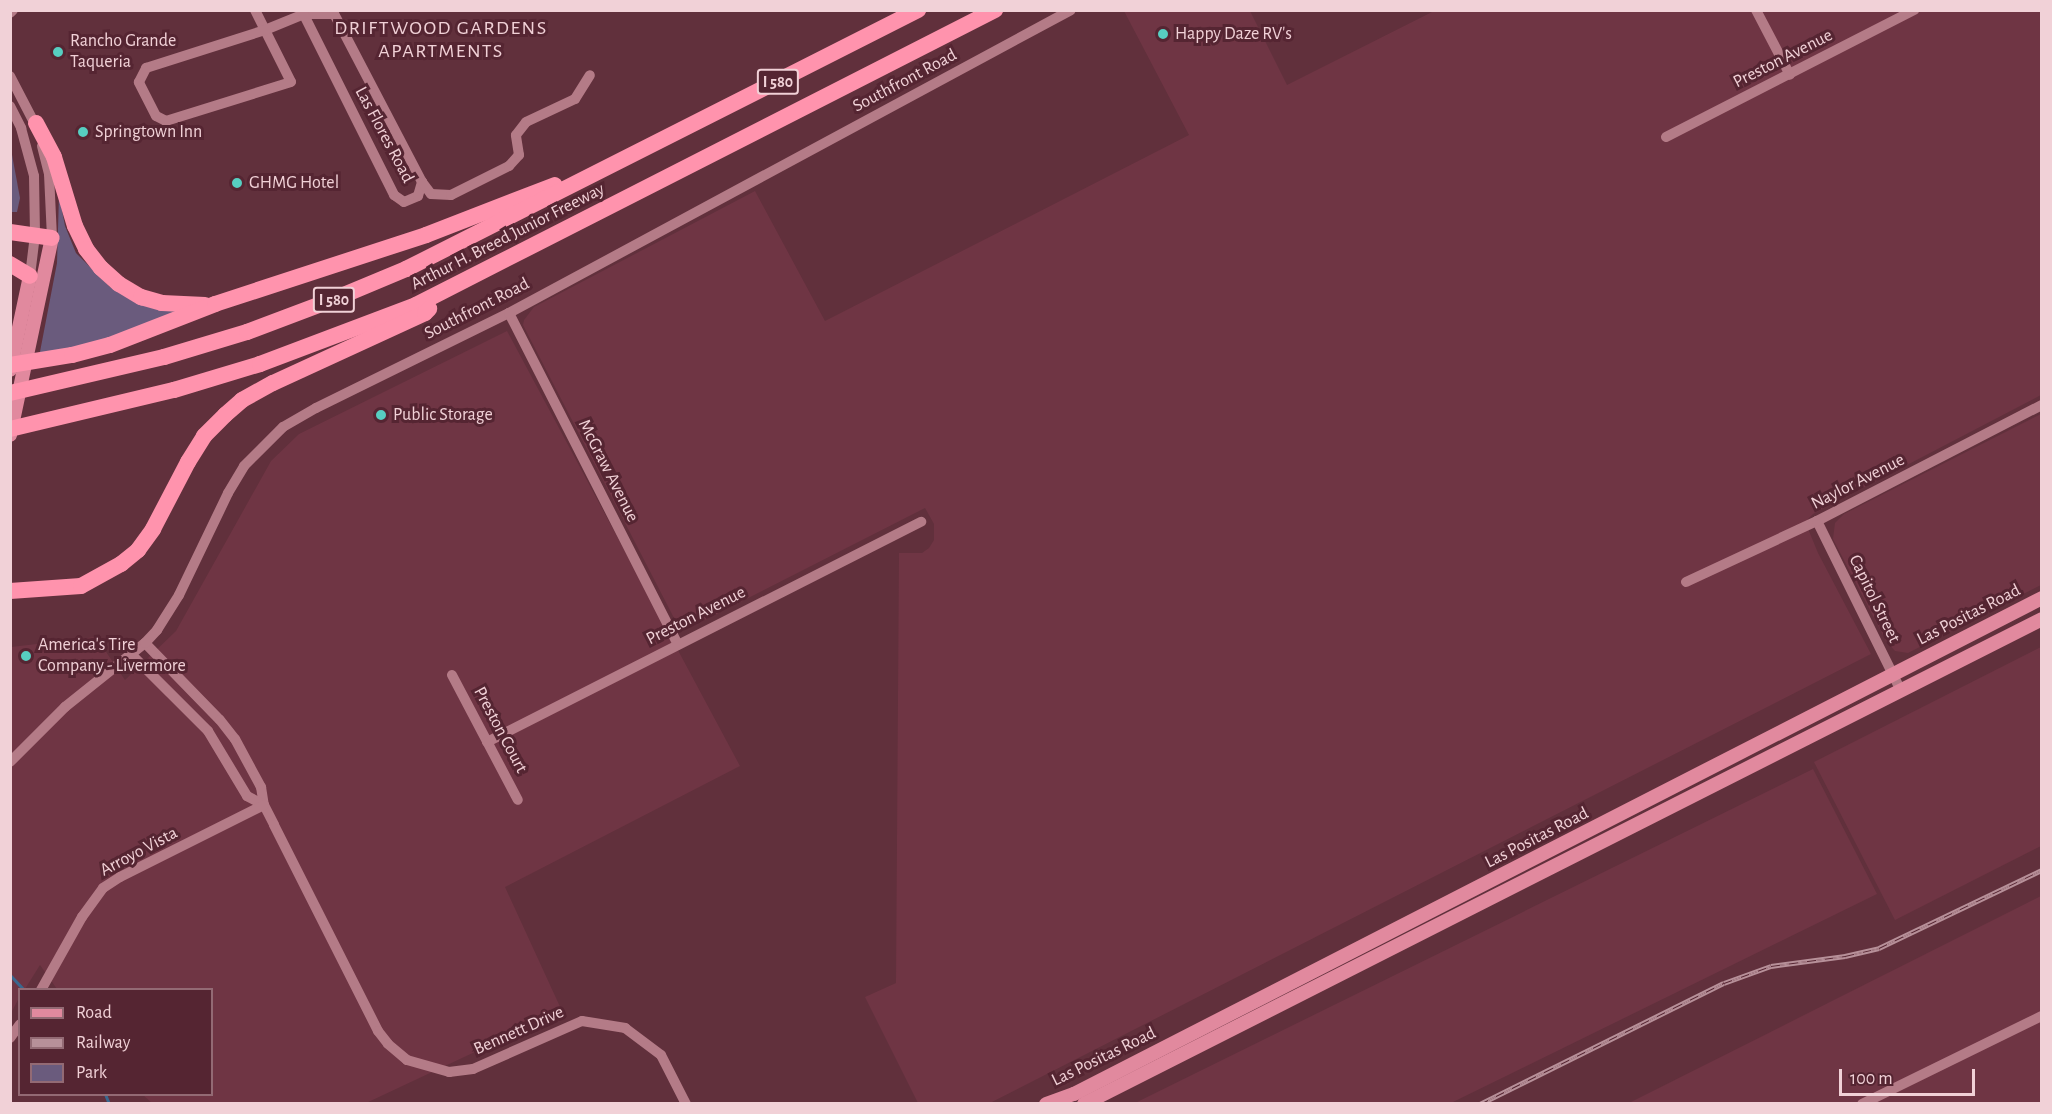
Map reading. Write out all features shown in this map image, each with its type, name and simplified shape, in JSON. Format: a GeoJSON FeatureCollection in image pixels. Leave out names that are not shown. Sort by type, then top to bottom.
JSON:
{"type":"FeatureCollection","features":[{"type":"Feature","properties":{"kind":"highway","name":"Arthur H. Breed Junior Freeway"},"geometry":{"type":"LineString","coordinates":[[10,393],[164,357],[247,332],[406,269],[493,228],[636,152],[918,10]]}},
{"type":"Feature","properties":{"kind":"highway","name":"Arthur H. Breed Junior Freeway"},"geometry":{"type":"LineString","coordinates":[[10,429],[174,390],[260,364],[444,292],[995,10]]}},
{"type":"Feature","properties":{"kind":"highway"},"geometry":{"type":"LineString","coordinates":[[36,123],[54,157],[75,226],[86,249],[101,268],[119,284],[141,297],[184,305],[214,304]]}},
{"type":"Feature","properties":{"kind":"highway"},"geometry":{"type":"LineString","coordinates":[[10,367],[72,356],[110,345],[214,304],[426,235],[636,152]]}},
{"type":"Feature","properties":{"kind":"highway"},"geometry":{"type":"LineString","coordinates":[[10,232],[52,238]]}},
{"type":"Feature","properties":{"kind":"highway"},"geometry":{"type":"LineString","coordinates":[[10,264],[30,276]]}},
{"type":"Feature","properties":{"kind":"highway"},"geometry":{"type":"LineString","coordinates":[[10,591],[81,586],[106,574],[138,550],[204,436],[242,400],[302,368],[425,313],[444,292]]}},
{"type":"Feature","properties":{"kind":"highway"},"geometry":{"type":"LineString","coordinates":[[10,580],[40,589]]}},
{"type":"Feature","properties":{"kind":"main road"},"geometry":{"type":"LineString","coordinates":[[10,435],[52,238]]}},
{"type":"Feature","properties":{"kind":"main road"},"geometry":{"type":"LineString","coordinates":[[10,367],[30,276]]}},
{"type":"Feature","properties":{"kind":"main road"},"geometry":{"type":"LineString","coordinates":[[1999,641],[1996,631],[2036,610],[2042,598]]}},
{"type":"Feature","properties":{"kind":"main road","name":"Las Positas Road"},"geometry":{"type":"LineString","coordinates":[[1046,1104],[1074,1094],[2042,598]]}},
{"type":"Feature","properties":{"kind":"main road","name":"Las Positas Road"},"geometry":{"type":"LineString","coordinates":[[1084,1104],[2042,619]]}},
{"type":"Feature","properties":{"kind":"street"},"geometry":{"type":"LineString","coordinates":[[255,10],[265,30],[291,82],[166,121],[156,116],[139,82],[146,68],[265,30],[303,12],[333,12]]}},
{"type":"Feature","properties":{"kind":"street","name":"Southfront Road"},"geometry":{"type":"LineString","coordinates":[[10,762],[65,707],[145,643],[179,595],[228,493],[244,466],[264,443],[283,427],[312,410],[509,313],[1071,10]]}},
{"type":"Feature","properties":{"kind":"street"},"geometry":{"type":"LineString","coordinates":[[1756,10],[1790,75]]}},
{"type":"Feature","properties":{"kind":"street","name":"Preston Avenue"},"geometry":{"type":"LineString","coordinates":[[1666,137],[1914,10]]}},
{"type":"Feature","properties":{"kind":"street","name":"Las Flores Road"},"geometry":{"type":"LineString","coordinates":[[303,12],[394,195],[404,202],[418,196],[422,182],[333,12]]}},
{"type":"Feature","properties":{"kind":"street"},"geometry":{"type":"LineString","coordinates":[[422,182],[431,194],[451,195],[509,166],[519,155],[516,135],[526,123],[575,99],[590,75]]}},
{"type":"Feature","properties":{"kind":"street"},"geometry":{"type":"LineString","coordinates":[[10,76],[36,123],[49,174],[52,238]]}},
{"type":"Feature","properties":{"kind":"street"},"geometry":{"type":"LineString","coordinates":[[10,106],[21,128],[34,176],[35,235],[30,276]]}},
{"type":"Feature","properties":{"kind":"street","name":"McGraw Avenue"},"geometry":{"type":"LineString","coordinates":[[509,313],[678,644]]}},
{"type":"Feature","properties":{"kind":"street","name":"Naylor Avenue"},"geometry":{"type":"LineString","coordinates":[[1686,582],[1817,521],[2042,405]]}},
{"type":"Feature","properties":{"kind":"street","name":"Capitol Street"},"geometry":{"type":"LineString","coordinates":[[1817,521],[1901,691]]}},
{"type":"Feature","properties":{"kind":"street","name":"Preston Avenue"},"geometry":{"type":"LineString","coordinates":[[488,742],[921,522]]}},
{"type":"Feature","properties":{"kind":"street","name":"Bennett Drive"},"geometry":{"type":"LineString","coordinates":[[145,643],[220,720],[235,740],[261,787],[264,805],[378,1031],[388,1044],[407,1060],[449,1072],[473,1069],[582,1021],[625,1028],[661,1055],[686,1104]]}},
{"type":"Feature","properties":{"kind":"street","name":"Bennett Drive"},"geometry":{"type":"LineString","coordinates":[[131,654],[208,731],[247,796],[264,805]]}},
{"type":"Feature","properties":{"kind":"street","name":"Preston Court"},"geometry":{"type":"LineString","coordinates":[[452,675],[518,800]]}},
{"type":"Feature","properties":{"kind":"street","name":"Arroyo Vista"},"geometry":{"type":"LineString","coordinates":[[42,988],[82,917],[103,888],[264,805]]}},
{"type":"Feature","properties":{"kind":"street"},"geometry":{"type":"LineString","coordinates":[[1862,1104],[2042,1016]]}},
{"type":"Feature","properties":{"kind":"shaded area"},"geometry":{"type":"Polygon","coordinates":[[[1124,11],[1250,11],[1287,85],[1434,11],[2041,11],[2041,395],[1813,514],[1808,519],[1809,531],[1818,553],[1871,654],[990,1103],[918,1103],[865,997],[896,983],[899,553],[922,553],[929,548],[934,540],[934,524],[925,508],[691,627],[683,626],[674,618],[523,325],[534,307],[755,191],[825,321],[1189,135],[1124,11]]]}},
{"type":"Feature","properties":{"kind":"shaded area"},"geometry":{"type":"Polygon","coordinates":[[[507,331],[740,766],[505,887],[562,1011],[364,1104],[152,1103],[144,1096],[213,1096],[213,988],[56,988],[40,965],[26,988],[18,988],[18,1000],[11,1013],[11,647],[96,637],[125,680],[176,631],[271,461],[299,434],[507,331]]]}},
{"type":"Feature","properties":{"kind":"shaded area"},"geometry":{"type":"Polygon","coordinates":[[[2041,414],[2041,585],[1908,653],[1895,651],[1886,641],[1833,539],[1835,523],[1844,514],[2041,414]]]}},
{"type":"Feature","properties":{"kind":"shaded area"},"geometry":{"type":"Polygon","coordinates":[[[2041,647],[2041,846],[1895,920],[1814,762],[2041,647]]]}},
{"type":"Feature","properties":{"kind":"shaded area"},"geometry":{"type":"Polygon","coordinates":[[[1813,769],[1877,894],[1451,1103],[1135,1103],[1813,769]]]}},
{"type":"Feature","properties":{"kind":"shaded area"},"geometry":{"type":"Polygon","coordinates":[[[2041,896],[2041,1103],[1629,1103],[2041,896]]]}},
{"type":"Feature","properties":{"kind":"green space"},"geometry":{"type":"Polygon","coordinates":[[[10,144],[20,198],[17,212],[11,212],[10,144]]]}},
{"type":"Feature","properties":{"kind":"green space"},"geometry":{"type":"Polygon","coordinates":[[[59,195],[65,226],[76,253],[110,287],[201,307],[117,336],[39,357],[57,263],[59,195]]]}},
{"type":"Feature","properties":{"kind":"waterway"},"geometry":{"type":"LineString","coordinates":[[10,975],[22,988]]}},
{"type":"Feature","properties":{"kind":"waterway"},"geometry":{"type":"LineString","coordinates":[[106,1096],[109,1104]]}},
{"type":"Feature","properties":{"kind":"railway"},"geometry":{"type":"LineString","coordinates":[[1480,1104],[1724,983],[1771,966],[1845,956],[1879,948],[2042,870]]}},
{"type":"Feature","properties":{"kind":"place","name":"Happy Daze RV's"},"geometry":{"type":"Point","coordinates":[1163,34]}},
{"type":"Feature","properties":{"kind":"place","name":"Rancho Grande Taqueria"},"geometry":{"type":"Point","coordinates":[58,52]}},
{"type":"Feature","properties":{"kind":"place","name":"Springtown Inn"},"geometry":{"type":"Point","coordinates":[83,132]}},
{"type":"Feature","properties":{"kind":"place","name":"GHMG Hotel"},"geometry":{"type":"Point","coordinates":[237,183]}},
{"type":"Feature","properties":{"kind":"place","name":"Public Storage"},"geometry":{"type":"Point","coordinates":[381,415]}},
{"type":"Feature","properties":{"kind":"place","name":"America's Tire Company - Livermore"},"geometry":{"type":"Point","coordinates":[26,656]}},
{"type":"Feature","properties":{"kind":"district","name":"DRIFTWOOD GARDENS APARTMENTS"},"geometry":{"type":"Point","coordinates":[441,40]}}]}
